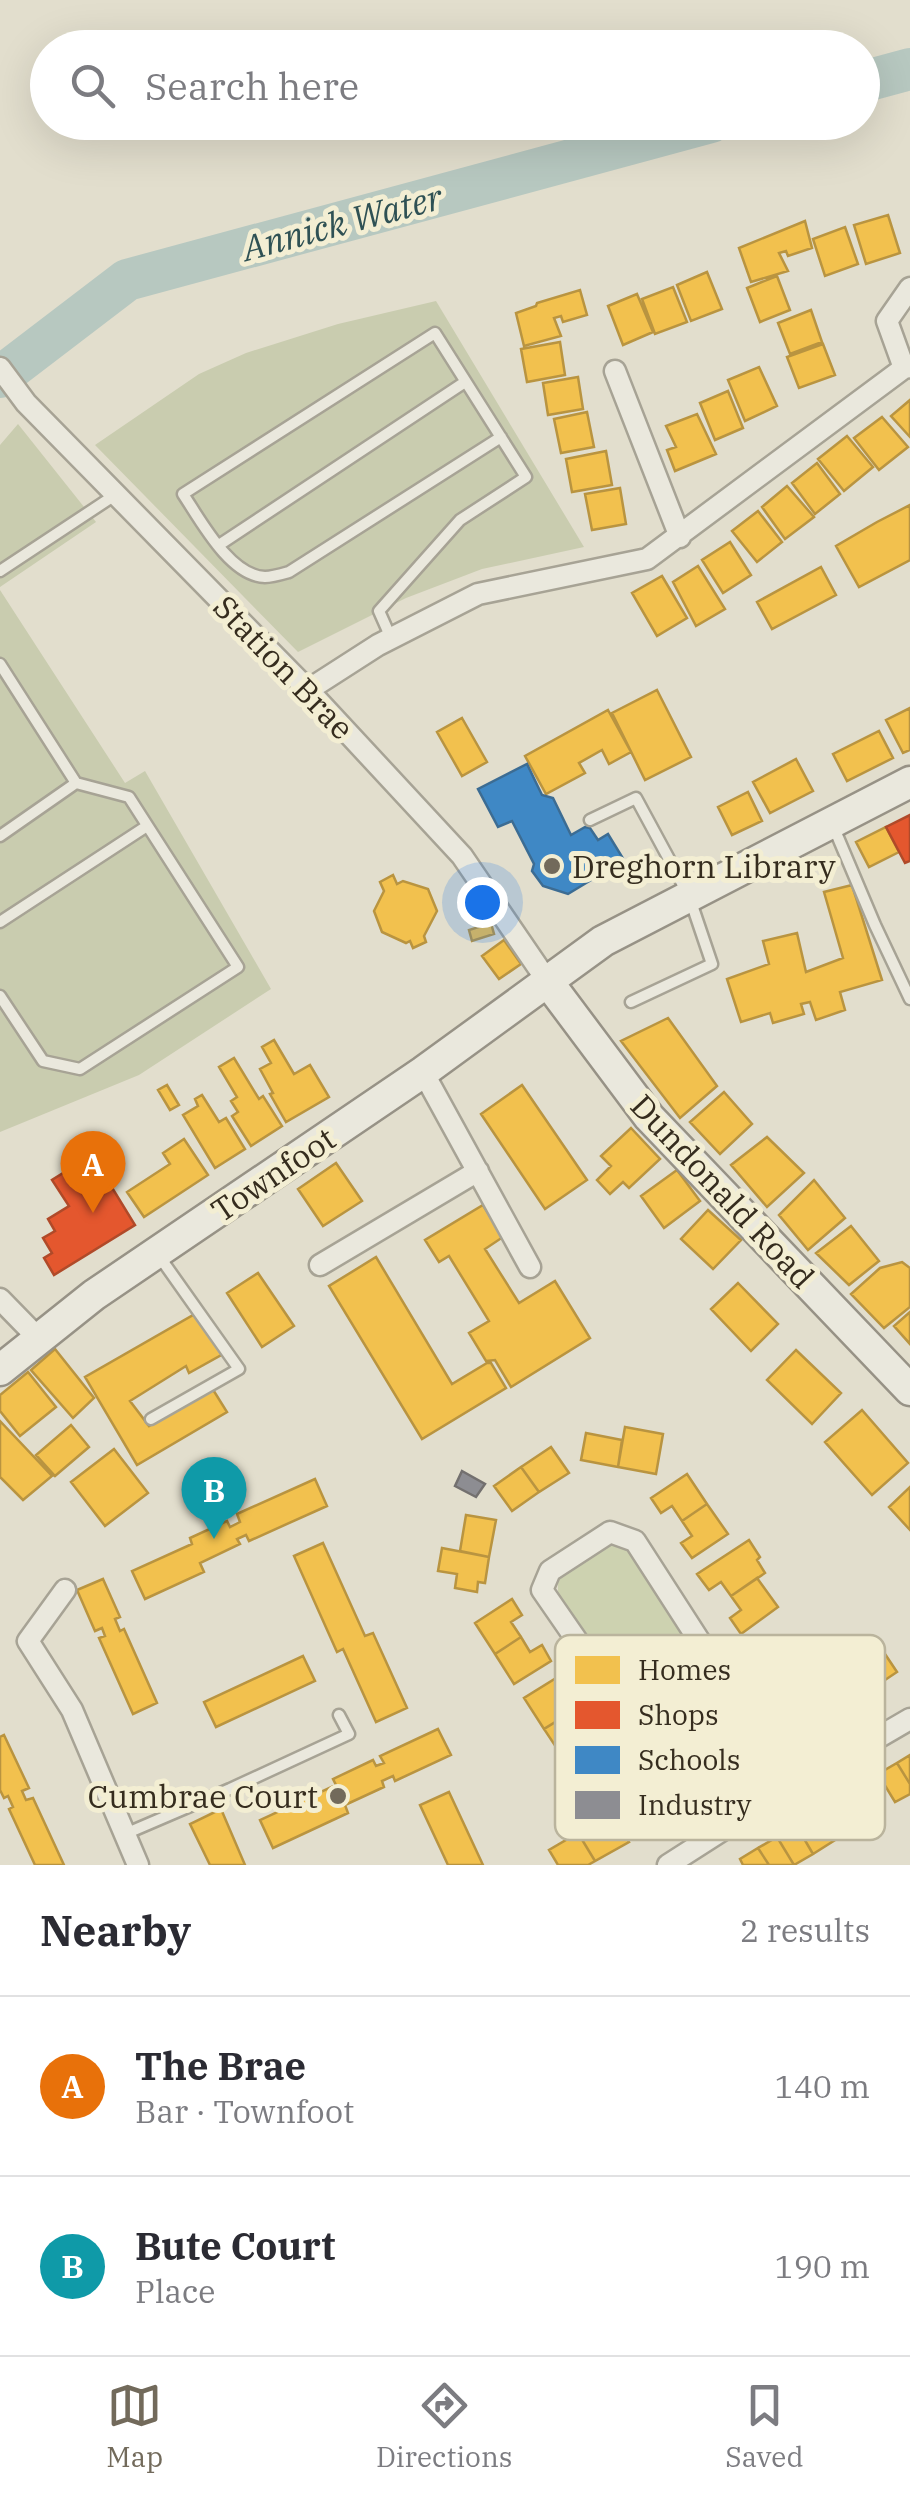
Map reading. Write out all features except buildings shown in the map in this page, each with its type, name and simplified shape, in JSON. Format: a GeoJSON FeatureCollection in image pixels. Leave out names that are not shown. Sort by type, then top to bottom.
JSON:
{"type":"FeatureCollection","features":[{"type":"Feature","properties":{"kind":"main road","name":"Townfoot"},"geometry":{"type":"LineString","coordinates":[[0,1370],[94,1295],[423,1072],[603,942],[910,782]]}},
{"type":"Feature","properties":{"kind":"main road","name":"Dundonald Road"},"geometry":{"type":"LineString","coordinates":[[548,982],[649,1117],[910,1390]]}},
{"type":"Feature","properties":{"kind":"street"},"geometry":{"type":"LineString","coordinates":[[308,690],[390,638],[478,594],[647,560],[907,368],[887,321],[910,288]]}},
{"type":"Feature","properties":{"kind":"street","name":"Station Brae"},"geometry":{"type":"LineString","coordinates":[[0,368],[26,402],[308,690],[462,856],[548,982]]}},
{"type":"Feature","properties":{"kind":"street"},"geometry":{"type":"LineString","coordinates":[[615,371],[680,537]]}},
{"type":"Feature","properties":{"kind":"street"},"geometry":{"type":"LineString","coordinates":[[423,1072],[530,1267]]}},
{"type":"Feature","properties":{"kind":"street"},"geometry":{"type":"LineString","coordinates":[[320,1265],[478,1171]]}},
{"type":"Feature","properties":{"kind":"street"},"geometry":{"type":"LineString","coordinates":[[0,1299],[39,1339]]}},
{"type":"Feature","properties":{"kind":"street"},"geometry":{"type":"LineString","coordinates":[[573,1635],[542,1590],[550,1571],[610,1532],[636,1541],[696,1635]]}},
{"type":"Feature","properties":{"kind":"street"},"geometry":{"type":"LineString","coordinates":[[64,1590],[28,1641],[72,1710],[138,1865]]}},
{"type":"Feature","properties":{"kind":"street"},"geometry":{"type":"LineString","coordinates":[[885,1734],[910,1719]]}},
{"type":"Feature","properties":{"kind":"street"},"geometry":{"type":"LineString","coordinates":[[668,1865],[707,1840]]}},
{"type":"Feature","properties":{"kind":"lane"},"geometry":{"type":"LineString","coordinates":[[390,638],[379,611],[460,520],[526,477],[501,437],[435,333],[182,494],[240,570],[265,577],[289,572],[501,437]]}},
{"type":"Feature","properties":{"kind":"lane"},"geometry":{"type":"LineString","coordinates":[[219,545],[466,382]]}},
{"type":"Feature","properties":{"kind":"lane"},"geometry":{"type":"LineString","coordinates":[[0,571],[116,494]]}},
{"type":"Feature","properties":{"kind":"lane"},"geometry":{"type":"LineString","coordinates":[[0,664],[76,784],[129,797],[238,967],[80,1069],[43,1061],[0,996]]}},
{"type":"Feature","properties":{"kind":"lane"},"geometry":{"type":"LineString","coordinates":[[0,836],[76,784]]}},
{"type":"Feature","properties":{"kind":"lane"},"geometry":{"type":"LineString","coordinates":[[590,820],[636,798],[689,896],[712,964],[630,1002]]}},
{"type":"Feature","properties":{"kind":"lane"},"geometry":{"type":"LineString","coordinates":[[832,822],[910,999]]}},
{"type":"Feature","properties":{"kind":"lane"},"geometry":{"type":"LineString","coordinates":[[0,922],[147,826]]}},
{"type":"Feature","properties":{"kind":"lane"},"geometry":{"type":"LineString","coordinates":[[150,1419],[239,1369],[158,1253]]}},
{"type":"Feature","properties":{"kind":"lane"},"geometry":{"type":"LineString","coordinates":[[124,1834],[348,1734],[338,1714]]}},
{"type":"Feature","properties":{"kind":"green space"},"geometry":{"type":"Polygon","coordinates":[[[436,301],[584,547],[482,569],[406,598],[298,652],[95,445],[199,374],[246,353],[338,324],[436,301]]]}},
{"type":"Feature","properties":{"kind":"green space"},"geometry":{"type":"Polygon","coordinates":[[[18,424],[96,522],[0,587],[0,445],[18,424]]]}},
{"type":"Feature","properties":{"kind":"green space"},"geometry":{"type":"Polygon","coordinates":[[[0,590],[125,783],[145,771],[271,989],[139,1075],[0,1132],[0,590]]]}},
{"type":"Feature","properties":{"kind":"green space"},"geometry":{"type":"Polygon","coordinates":[[[606,1541],[629,1547],[690,1635],[587,1635],[558,1593],[558,1573],[606,1541]]]}},
{"type":"Feature","properties":{"kind":"waterway","name":"Annick Water"},"geometry":{"type":"LineString","coordinates":[[880,77],[910,69]]}},
{"type":"Feature","properties":{"kind":"waterway","name":"Annick Water"},"geometry":{"type":"LineString","coordinates":[[0,377],[127,280],[644,140]]}},
{"type":"Feature","properties":{"kind":"place","name":"Dreghorn Library"},"geometry":{"type":"Point","coordinates":[552,866]}},
{"type":"Feature","properties":{"kind":"place","name":"The Brae"},"geometry":{"type":"Point","coordinates":[93,1213]}},
{"type":"Feature","properties":{"kind":"place","name":"Bute Court"},"geometry":{"type":"Point","coordinates":[214,1539]}},
{"type":"Feature","properties":{"kind":"place","name":"Cumbrae Court"},"geometry":{"type":"Point","coordinates":[338,1796]}}]}
